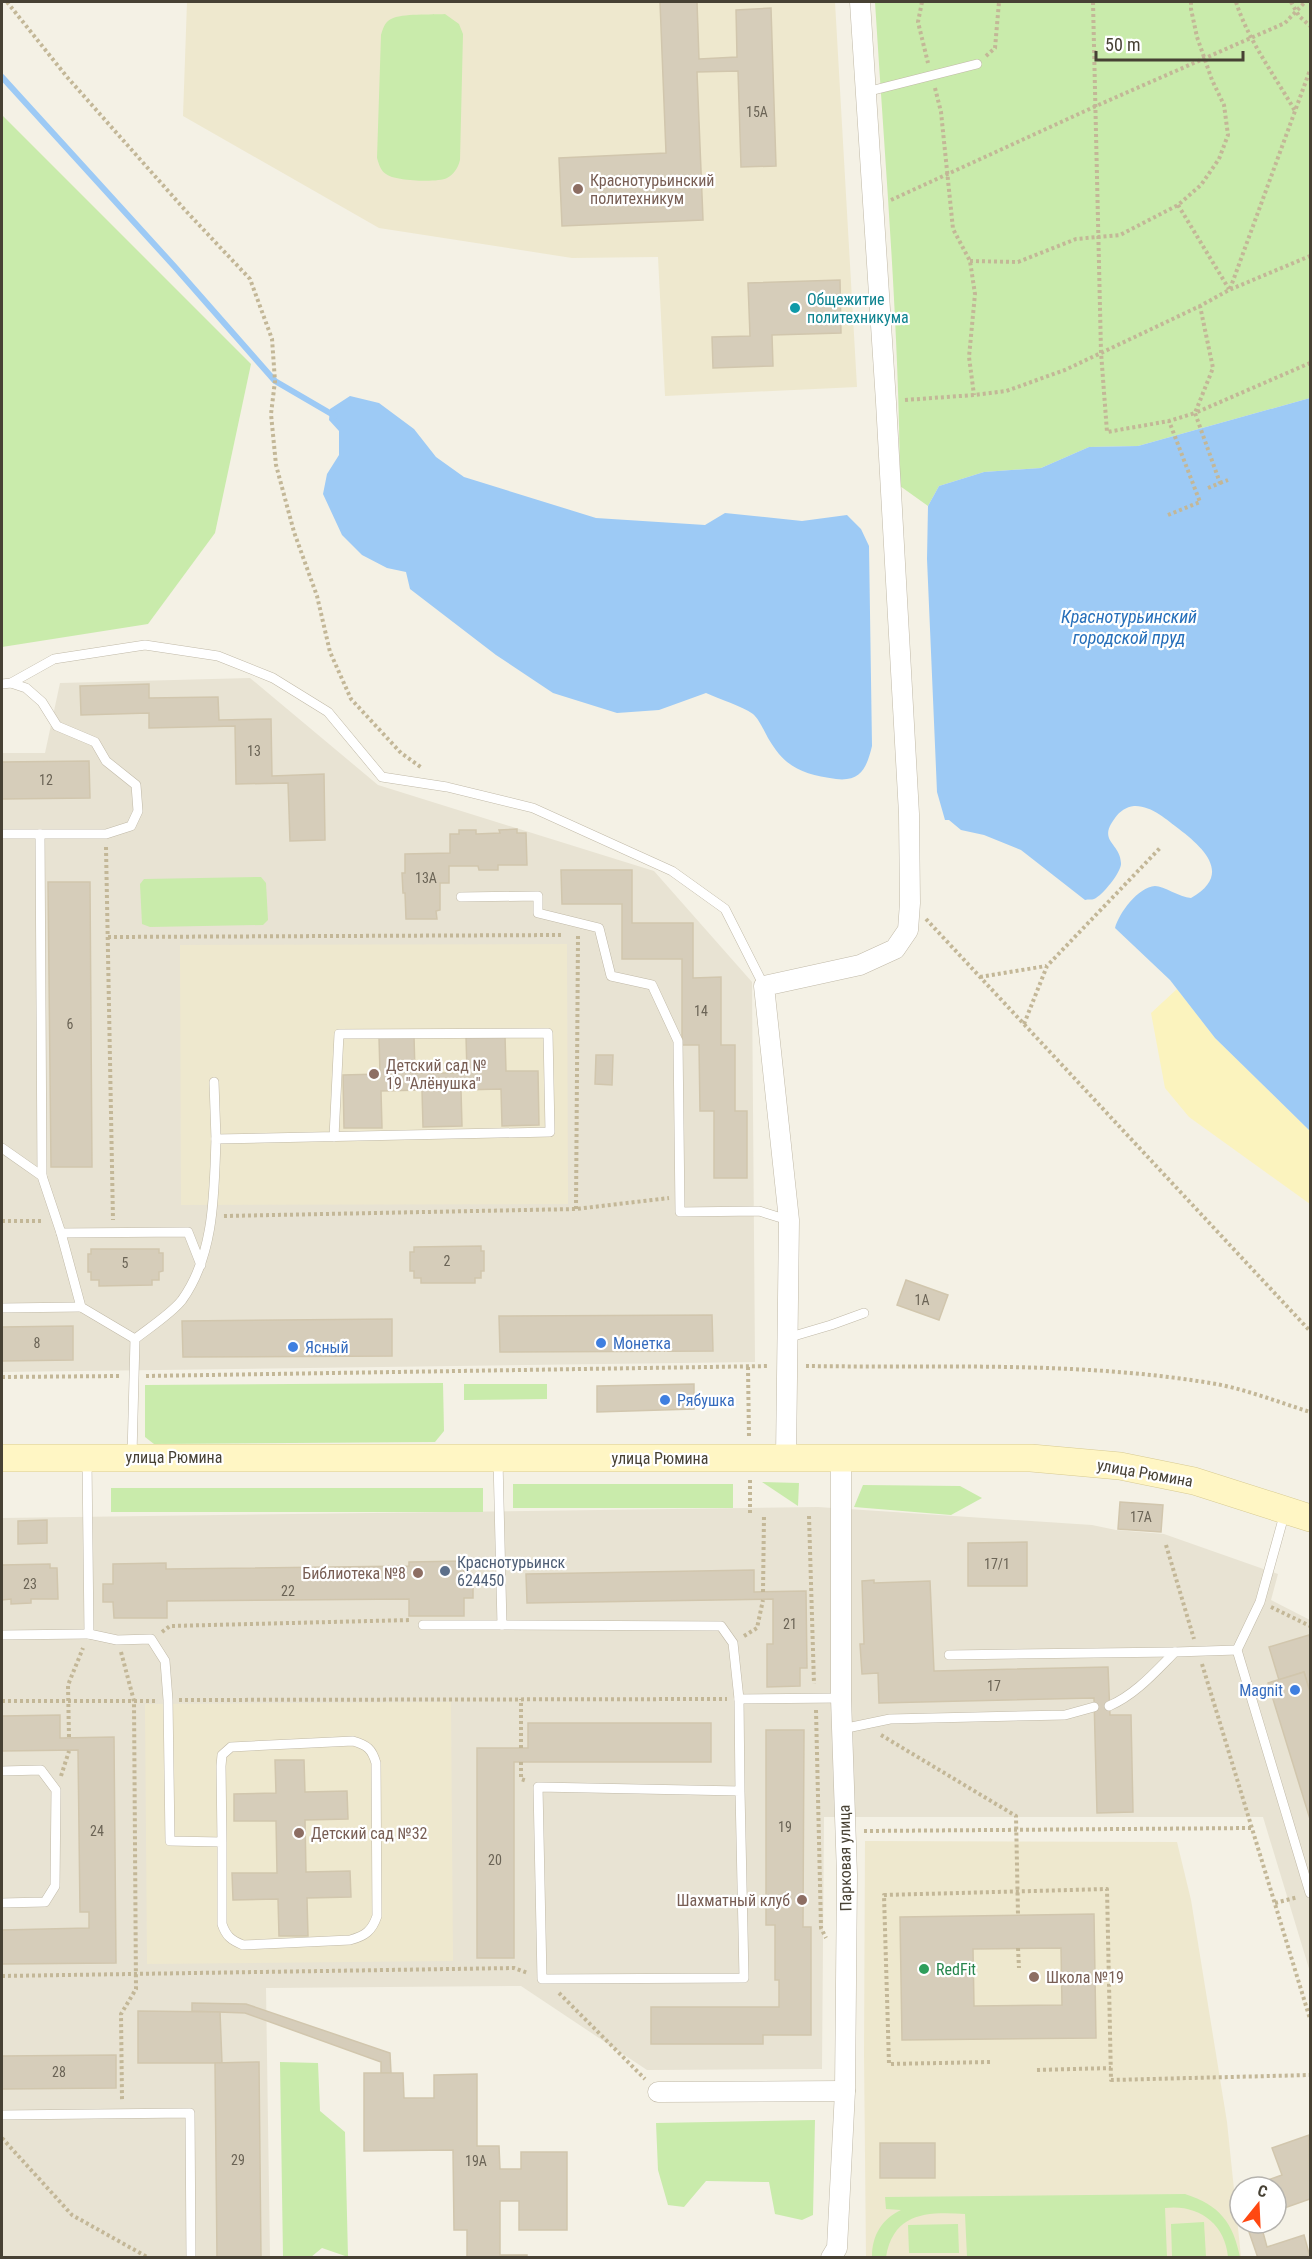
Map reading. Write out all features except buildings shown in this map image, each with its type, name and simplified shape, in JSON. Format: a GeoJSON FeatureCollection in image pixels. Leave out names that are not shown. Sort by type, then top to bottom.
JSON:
{"type":"FeatureCollection","features":[{"type":"Feature","properties":{"kind":"main road","name":"улица Рюмина"},"geometry":{"type":"LineString","coordinates":[[2,1458],[1031,1458],[1120,1466],[1194,1481],[1298,1514]]}},
{"type":"Feature","properties":{"kind":"street"},"geometry":{"type":"LineString","coordinates":[[786,1457],[789,1220],[764,986],[860,965],[895,949],[908,930],[910,903],[909,814],[886,402],[860,2]]}},
{"type":"Feature","properties":{"kind":"street","name":"Парковая улица"},"geometry":{"type":"LineString","coordinates":[[831,2258],[837,2248],[845,2091],[847,1875],[841,1698],[841,1458]]}},
{"type":"Feature","properties":{"kind":"street"},"geometry":{"type":"LineString","coordinates":[[658,2092],[845,2091]]}},
{"type":"Feature","properties":{"kind":"lane"},"geometry":{"type":"LineString","coordinates":[[866,93],[977,64]]}},
{"type":"Feature","properties":{"kind":"lane"},"geometry":{"type":"LineString","coordinates":[[6,684],[54,659],[145,645],[218,656],[273,678],[328,712],[382,777],[447,786],[533,808],[672,871],[725,909],[764,986]]}},
{"type":"Feature","properties":{"kind":"lane"},"geometry":{"type":"LineString","coordinates":[[2,834],[106,834],[131,826],[138,811],[136,785],[106,761],[95,742],[57,726],[42,702],[27,688],[6,684]]}},
{"type":"Feature","properties":{"kind":"lane"},"geometry":{"type":"LineString","coordinates":[[40,834],[42,1176],[61,1233],[81,1307]]}},
{"type":"Feature","properties":{"kind":"lane"},"geometry":{"type":"LineString","coordinates":[[461,897],[538,896],[538,913],[600,928],[611,976],[652,985],[678,1041],[680,1212],[759,1211],[789,1220]]}},
{"type":"Feature","properties":{"kind":"lane"},"geometry":{"type":"LineString","coordinates":[[216,1139],[334,1137],[550,1132],[548,1033],[339,1034],[334,1137]]}},
{"type":"Feature","properties":{"kind":"lane"},"geometry":{"type":"LineString","coordinates":[[132,1457],[135,1339],[181,1302],[201,1265],[211,1216],[216,1139],[214,1082]]}},
{"type":"Feature","properties":{"kind":"lane"},"geometry":{"type":"LineString","coordinates":[[2,1148],[42,1176]]}},
{"type":"Feature","properties":{"kind":"lane"},"geometry":{"type":"LineString","coordinates":[[61,1233],[188,1232],[201,1265]]}},
{"type":"Feature","properties":{"kind":"lane"},"geometry":{"type":"LineString","coordinates":[[2,1308],[81,1307],[135,1339]]}},
{"type":"Feature","properties":{"kind":"lane"},"geometry":{"type":"LineString","coordinates":[[787,1338],[864,1313]]}},
{"type":"Feature","properties":{"kind":"lane"},"geometry":{"type":"LineString","coordinates":[[87,1457],[89,1634]]}},
{"type":"Feature","properties":{"kind":"lane"},"geometry":{"type":"LineString","coordinates":[[497,1458],[502,1625]]}},
{"type":"Feature","properties":{"kind":"lane"},"geometry":{"type":"LineString","coordinates":[[1298,1514],[1237,1650],[1310,1893]]}},
{"type":"Feature","properties":{"kind":"lane"},"geometry":{"type":"LineString","coordinates":[[423,1624],[721,1626],[733,1643],[739,1699],[744,1978],[542,1978],[538,1787],[740,1791]]}},
{"type":"Feature","properties":{"kind":"lane"},"geometry":{"type":"LineString","coordinates":[[2,1635],[89,1634],[117,1640],[151,1639],[165,1661],[168,1700],[170,1841],[222,1842]]}},
{"type":"Feature","properties":{"kind":"lane"},"geometry":{"type":"LineString","coordinates":[[950,1656],[1237,1650]]}},
{"type":"Feature","properties":{"kind":"lane"},"geometry":{"type":"LineString","coordinates":[[1109,1706],[1119,1702],[1139,1687],[1175,1652]]}},
{"type":"Feature","properties":{"kind":"lane"},"geometry":{"type":"LineString","coordinates":[[739,1699],[841,1698]]}},
{"type":"Feature","properties":{"kind":"lane"},"geometry":{"type":"LineString","coordinates":[[842,1729],[890,1719],[1065,1715],[1094,1707]]}},
{"type":"Feature","properties":{"kind":"lane"},"geometry":{"type":"LineString","coordinates":[[353,1741],[366,1745],[374,1753],[376,1763],[377,1916],[373,1927],[363,1936],[350,1940],[243,1945],[232,1940],[225,1933],[222,1924],[222,1842],[220,1766],[222,1755],[231,1747],[240,1744],[353,1741]]}},
{"type":"Feature","properties":{"kind":"lane"},"geometry":{"type":"LineString","coordinates":[[2,1771],[40,1770],[56,1791],[55,1886],[45,1902],[2,1903]]}},
{"type":"Feature","properties":{"kind":"lane"},"geometry":{"type":"LineString","coordinates":[[2,2115],[190,2113],[191,2258]]}},
{"type":"Feature","properties":{"kind":"path"},"geometry":{"type":"LineString","coordinates":[[7,2],[67,77],[185,210],[250,279],[272,339],[275,381],[271,414],[276,465],[294,532],[317,596],[330,652],[351,699],[401,753],[447,786]]}},
{"type":"Feature","properties":{"kind":"path"},"geometry":{"type":"LineString","coordinates":[[922,2],[918,22],[941,112],[953,228],[970,261],[975,294],[969,357],[974,395]]}},
{"type":"Feature","properties":{"kind":"path"},"geometry":{"type":"LineString","coordinates":[[977,64],[995,48],[999,2]]}},
{"type":"Feature","properties":{"kind":"path"},"geometry":{"type":"LineString","coordinates":[[1093,2],[1101,352],[1107,432],[1169,421],[1194,413],[1311,363]]}},
{"type":"Feature","properties":{"kind":"path"},"geometry":{"type":"LineString","coordinates":[[970,261],[1018,262],[1076,239],[1120,235],[1178,205],[1201,185],[1219,159],[1228,135],[1224,105],[1212,80],[1197,37],[1191,2]]}},
{"type":"Feature","properties":{"kind":"path"},"geometry":{"type":"LineString","coordinates":[[1236,2],[1240,14],[1295,111]]}},
{"type":"Feature","properties":{"kind":"path"},"geometry":{"type":"LineString","coordinates":[[1291,2],[1296,12],[1311,26]]}},
{"type":"Feature","properties":{"kind":"path"},"geometry":{"type":"LineString","coordinates":[[873,207],[1285,23],[1305,2]]}},
{"type":"Feature","properties":{"kind":"path"},"geometry":{"type":"LineString","coordinates":[[1229,290],[1311,70]]}},
{"type":"Feature","properties":{"kind":"path"},"geometry":{"type":"LineString","coordinates":[[1178,205],[1229,290]]}},
{"type":"Feature","properties":{"kind":"path"},"geometry":{"type":"LineString","coordinates":[[886,402],[974,395],[1005,390],[1065,370],[1229,290],[1311,256]]}},
{"type":"Feature","properties":{"kind":"path"},"geometry":{"type":"LineString","coordinates":[[1200,306],[1213,368],[1194,413],[1220,483]]}},
{"type":"Feature","properties":{"kind":"path"},"geometry":{"type":"LineString","coordinates":[[1168,515],[1200,502],[1169,421]]}},
{"type":"Feature","properties":{"kind":"path"},"geometry":{"type":"LineString","coordinates":[[1208,488],[1228,480]]}},
{"type":"Feature","properties":{"kind":"path"},"geometry":{"type":"LineString","coordinates":[[106,834],[113,1221]]}},
{"type":"Feature","properties":{"kind":"path"},"geometry":{"type":"LineString","coordinates":[[1024,1024],[1047,966],[1160,848]]}},
{"type":"Feature","properties":{"kind":"path"},"geometry":{"type":"LineString","coordinates":[[930,923],[1311,1331]]}},
{"type":"Feature","properties":{"kind":"path"},"geometry":{"type":"LineString","coordinates":[[108,937],[578,934],[576,1209]]}},
{"type":"Feature","properties":{"kind":"path"},"geometry":{"type":"LineString","coordinates":[[980,977],[1047,966]]}},
{"type":"Feature","properties":{"kind":"path"},"geometry":{"type":"LineString","coordinates":[[211,1216],[576,1209],[680,1197]]}},
{"type":"Feature","properties":{"kind":"path"},"geometry":{"type":"LineString","coordinates":[[102,1221],[124,1220]]}},
{"type":"Feature","properties":{"kind":"path"},"geometry":{"type":"LineString","coordinates":[[2,1221],[57,1221]]}},
{"type":"Feature","properties":{"kind":"path"},"geometry":{"type":"LineString","coordinates":[[2,1377],[786,1366],[1040,1369],[1130,1372],[1213,1383],[1311,1412]]}},
{"type":"Feature","properties":{"kind":"path"},"geometry":{"type":"LineString","coordinates":[[763,1592],[764,1515]]}},
{"type":"Feature","properties":{"kind":"path"},"geometry":{"type":"LineString","coordinates":[[809,1516],[821,1928],[826,1936],[826,1948]]}},
{"type":"Feature","properties":{"kind":"path"},"geometry":{"type":"LineString","coordinates":[[1166,1545],[1311,2019]]}},
{"type":"Feature","properties":{"kind":"path"},"geometry":{"type":"LineString","coordinates":[[733,1643],[757,1628],[763,1600]]}},
{"type":"Feature","properties":{"kind":"path"},"geometry":{"type":"LineString","coordinates":[[1260,1602],[1311,1626]]}},
{"type":"Feature","properties":{"kind":"path"},"geometry":{"type":"LineString","coordinates":[[151,1639],[170,1626],[413,1620],[423,1624]]}},
{"type":"Feature","properties":{"kind":"path"},"geometry":{"type":"LineString","coordinates":[[69,1737],[68,1684],[89,1634]]}},
{"type":"Feature","properties":{"kind":"path"},"geometry":{"type":"LineString","coordinates":[[117,1640],[134,1701],[136,1989],[121,2014],[122,2114]]}},
{"type":"Feature","properties":{"kind":"path"},"geometry":{"type":"LineString","coordinates":[[2,1701],[739,1699]]}},
{"type":"Feature","properties":{"kind":"path"},"geometry":{"type":"LineString","coordinates":[[521,1700],[521,1748]]}},
{"type":"Feature","properties":{"kind":"path"},"geometry":{"type":"LineString","coordinates":[[863,1724],[1016,1816],[1018,1915]]}},
{"type":"Feature","properties":{"kind":"path"},"geometry":{"type":"LineString","coordinates":[[56,1791],[69,1750]]}},
{"type":"Feature","properties":{"kind":"path"},"geometry":{"type":"LineString","coordinates":[[845,1831],[1252,1828]]}},
{"type":"Feature","properties":{"kind":"path"},"geometry":{"type":"LineString","coordinates":[[990,2062],[888,2064],[884,1895],[1107,1889],[1112,2080],[1311,2075]]}},
{"type":"Feature","properties":{"kind":"path"},"geometry":{"type":"LineString","coordinates":[[1275,1903],[1310,1893]]}},
{"type":"Feature","properties":{"kind":"path"},"geometry":{"type":"LineString","coordinates":[[1018,1948],[1019,1968]]}},
{"type":"Feature","properties":{"kind":"path"},"geometry":{"type":"LineString","coordinates":[[2,1976],[514,1968],[542,1978],[658,2092]]}},
{"type":"Feature","properties":{"kind":"path"},"geometry":{"type":"LineString","coordinates":[[1037,2070],[1111,2068]]}},
{"type":"Feature","properties":{"kind":"path"},"geometry":{"type":"LineString","coordinates":[[2,2138],[72,2215],[149,2258]]}},
{"type":"Feature","properties":{"kind":"shaded area","name":"Краснотурьинский политехникум"},"geometry":{"type":"Polygon","coordinates":[[[187,2],[835,2],[857,387],[665,396],[658,257],[572,258],[379,228],[183,116],[187,2]]]}},
{"type":"Feature","properties":{"kind":"shaded area"},"geometry":{"type":"Polygon","coordinates":[[[250,678],[378,785],[654,871],[752,982],[755,1362],[2,1372],[2,753],[45,753],[60,683],[250,678]]]}},
{"type":"Feature","properties":{"kind":"shaded area","name":"Детский сад № 19 \"Алёнушка\""},"geometry":{"type":"Polygon","coordinates":[[[567,944],[568,1204],[181,1205],[180,945],[567,944]]]}},
{"type":"Feature","properties":{"kind":"shaded area"},"geometry":{"type":"Polygon","coordinates":[[[818,1507],[1092,1525],[1116,1530],[1164,1534],[1278,1574],[1271,1600],[1310,1620],[1310,1972],[1263,1817],[824,1817],[822,2069],[647,2070],[521,1986],[266,1988],[270,2257],[2,2257],[2,1518],[818,1507]]]}},
{"type":"Feature","properties":{"kind":"shaded area","name":"Детский сад №32"},"geometry":{"type":"Polygon","coordinates":[[[451,1702],[453,1961],[147,1964],[145,1704],[451,1702]]]}},
{"type":"Feature","properties":{"kind":"shaded area","name":"Школа №19"},"geometry":{"type":"Polygon","coordinates":[[[865,1841],[1177,1842],[1191,1900],[1227,2122],[1232,2175],[1228,2175],[1228,2235],[1239,2235],[1241,2257],[866,2257],[865,1841]]]}},
{"type":"Feature","properties":{"kind":"green space"},"geometry":{"type":"Polygon","coordinates":[[[875,2],[1310,2],[1310,398],[1138,446],[1089,447],[1041,468],[984,472],[939,486],[928,506],[900,486],[894,304],[875,2]]]}},
{"type":"Feature","properties":{"kind":"green space"},"geometry":{"type":"Polygon","coordinates":[[[445,14],[459,24],[463,34],[459,163],[452,175],[442,180],[416,180],[391,176],[382,171],[377,158],[381,35],[384,26],[396,17],[445,14]]]}},
{"type":"Feature","properties":{"kind":"green space"},"geometry":{"type":"Polygon","coordinates":[[[2,115],[251,364],[215,533],[148,624],[2,647],[2,115]]]}},
{"type":"Feature","properties":{"kind":"green space"},"geometry":{"type":"Polygon","coordinates":[[[261,877],[266,883],[268,920],[263,925],[150,927],[142,924],[140,884],[144,879],[261,877]]]}},
{"type":"Feature","properties":{"kind":"green space"},"geometry":{"type":"Polygon","coordinates":[[[443,1383],[444,1431],[435,1442],[154,1444],[145,1437],[145,1385],[443,1383]]]}},
{"type":"Feature","properties":{"kind":"green space"},"geometry":{"type":"Polygon","coordinates":[[[464,1384],[547,1384],[547,1399],[464,1400],[464,1384]]]}},
{"type":"Feature","properties":{"kind":"green space"},"geometry":{"type":"Polygon","coordinates":[[[762,1482],[799,1483],[798,1506],[762,1482]]]}},
{"type":"Feature","properties":{"kind":"green space"},"geometry":{"type":"Polygon","coordinates":[[[513,1484],[733,1484],[733,1508],[513,1508],[513,1484]]]}},
{"type":"Feature","properties":{"kind":"green space"},"geometry":{"type":"Polygon","coordinates":[[[863,1485],[960,1486],[982,1498],[951,1515],[854,1507],[863,1485]]]}},
{"type":"Feature","properties":{"kind":"green space"},"geometry":{"type":"Polygon","coordinates":[[[111,1488],[483,1488],[483,1512],[111,1512],[111,1488]]]}},
{"type":"Feature","properties":{"kind":"green space"},"geometry":{"type":"Polygon","coordinates":[[[280,2062],[318,2063],[320,2111],[345,2132],[348,2257],[322,2248],[311,2257],[283,2257],[280,2062]]]}},
{"type":"Feature","properties":{"kind":"green space"},"geometry":{"type":"Polygon","coordinates":[[[815,2120],[813,2215],[802,2220],[775,2214],[769,2182],[706,2181],[684,2207],[668,2205],[658,2170],[656,2123],[815,2120]]]}},
{"type":"Feature","properties":{"kind":"green space"},"geometry":{"type":"Polygon","coordinates":[[[1185,2194],[1207,2204],[1223,2217],[1228,2224],[1228,2235],[1233,2235],[1240,2257],[1228,2257],[1222,2234],[1208,2218],[1188,2209],[1165,2208],[1167,2257],[967,2257],[965,2214],[951,2213],[925,2215],[904,2223],[890,2242],[886,2257],[872,2257],[872,2249],[879,2229],[888,2218],[901,2210],[886,2209],[885,2197],[1185,2194]]]}},
{"type":"Feature","properties":{"kind":"green space"},"geometry":{"type":"Polygon","coordinates":[[[1204,2222],[1206,2257],[1172,2257],[1171,2224],[1204,2222]]]}},
{"type":"Feature","properties":{"kind":"green space"},"geometry":{"type":"Polygon","coordinates":[[[958,2224],[959,2253],[909,2253],[908,2225],[958,2224]]]}},
{"type":"Feature","properties":{"kind":"sand"},"geometry":{"type":"Polygon","coordinates":[[[1177,989],[1215,1038],[1310,1131],[1310,1204],[1189,1117],[1165,1088],[1151,1013],[1177,989]]]}},
{"type":"Feature","properties":{"kind":"water"},"geometry":{"type":"Polygon","coordinates":[[[350,396],[379,403],[414,429],[436,457],[464,477],[596,518],[705,525],[725,513],[802,521],[847,515],[861,529],[869,546],[872,746],[862,771],[851,778],[836,779],[814,775],[796,768],[782,757],[753,714],[706,693],[659,710],[617,713],[553,693],[496,655],[410,589],[406,572],[387,568],[362,555],[342,535],[323,494],[327,474],[339,455],[339,431],[329,420],[330,409],[350,396]]]}},
{"type":"Feature","properties":{"kind":"water","name":"Краснотурьинский городской пруд"},"geometry":{"type":"Polygon","coordinates":[[[1310,398],[1310,1131],[1215,1038],[1170,980],[1115,928],[1130,902],[1149,887],[1159,886],[1191,898],[1203,889],[1210,880],[1212,871],[1210,862],[1189,837],[1153,810],[1134,806],[1123,810],[1115,818],[1108,832],[1120,856],[1120,867],[1102,893],[1094,899],[1085,900],[1021,850],[984,835],[961,830],[949,820],[945,820],[937,792],[927,559],[928,506],[939,486],[984,472],[1041,468],[1089,447],[1138,446],[1310,398]]]}},
{"type":"Feature","properties":{"kind":"waterway"},"geometry":{"type":"LineString","coordinates":[[2,77],[275,381],[335,416]]}},
{"type":"Feature","properties":{"kind":"place","name":"Краснотурьинский политехникум"},"geometry":{"type":"Point","coordinates":[578,189]}},
{"type":"Feature","properties":{"kind":"place","name":"Общежитие политехникума"},"geometry":{"type":"Point","coordinates":[795,308]}},
{"type":"Feature","properties":{"kind":"place","name":"Детский сад № 19 \"Алёнушка\""},"geometry":{"type":"Point","coordinates":[374,1074]}},
{"type":"Feature","properties":{"kind":"place","name":"Монетка"},"geometry":{"type":"Point","coordinates":[601,1343]}},
{"type":"Feature","properties":{"kind":"place","name":"Ясный"},"geometry":{"type":"Point","coordinates":[293,1347]}},
{"type":"Feature","properties":{"kind":"place","name":"Рябушка"},"geometry":{"type":"Point","coordinates":[665,1400]}},
{"type":"Feature","properties":{"kind":"place","name":"Краснотурьинск 624450"},"geometry":{"type":"Point","coordinates":[445,1571]}},
{"type":"Feature","properties":{"kind":"place","name":"Библиотека №8"},"geometry":{"type":"Point","coordinates":[418,1573]}},
{"type":"Feature","properties":{"kind":"place","name":"Magnit"},"geometry":{"type":"Point","coordinates":[1295,1690]}},
{"type":"Feature","properties":{"kind":"place","name":"Детский сад №32"},"geometry":{"type":"Point","coordinates":[299,1833]}},
{"type":"Feature","properties":{"kind":"place","name":"Шахматный клуб"},"geometry":{"type":"Point","coordinates":[802,1900]}},
{"type":"Feature","properties":{"kind":"place","name":"RedFit"},"geometry":{"type":"Point","coordinates":[924,1969]}},
{"type":"Feature","properties":{"kind":"place","name":"Школа №19"},"geometry":{"type":"Point","coordinates":[1034,1977]}}]}
